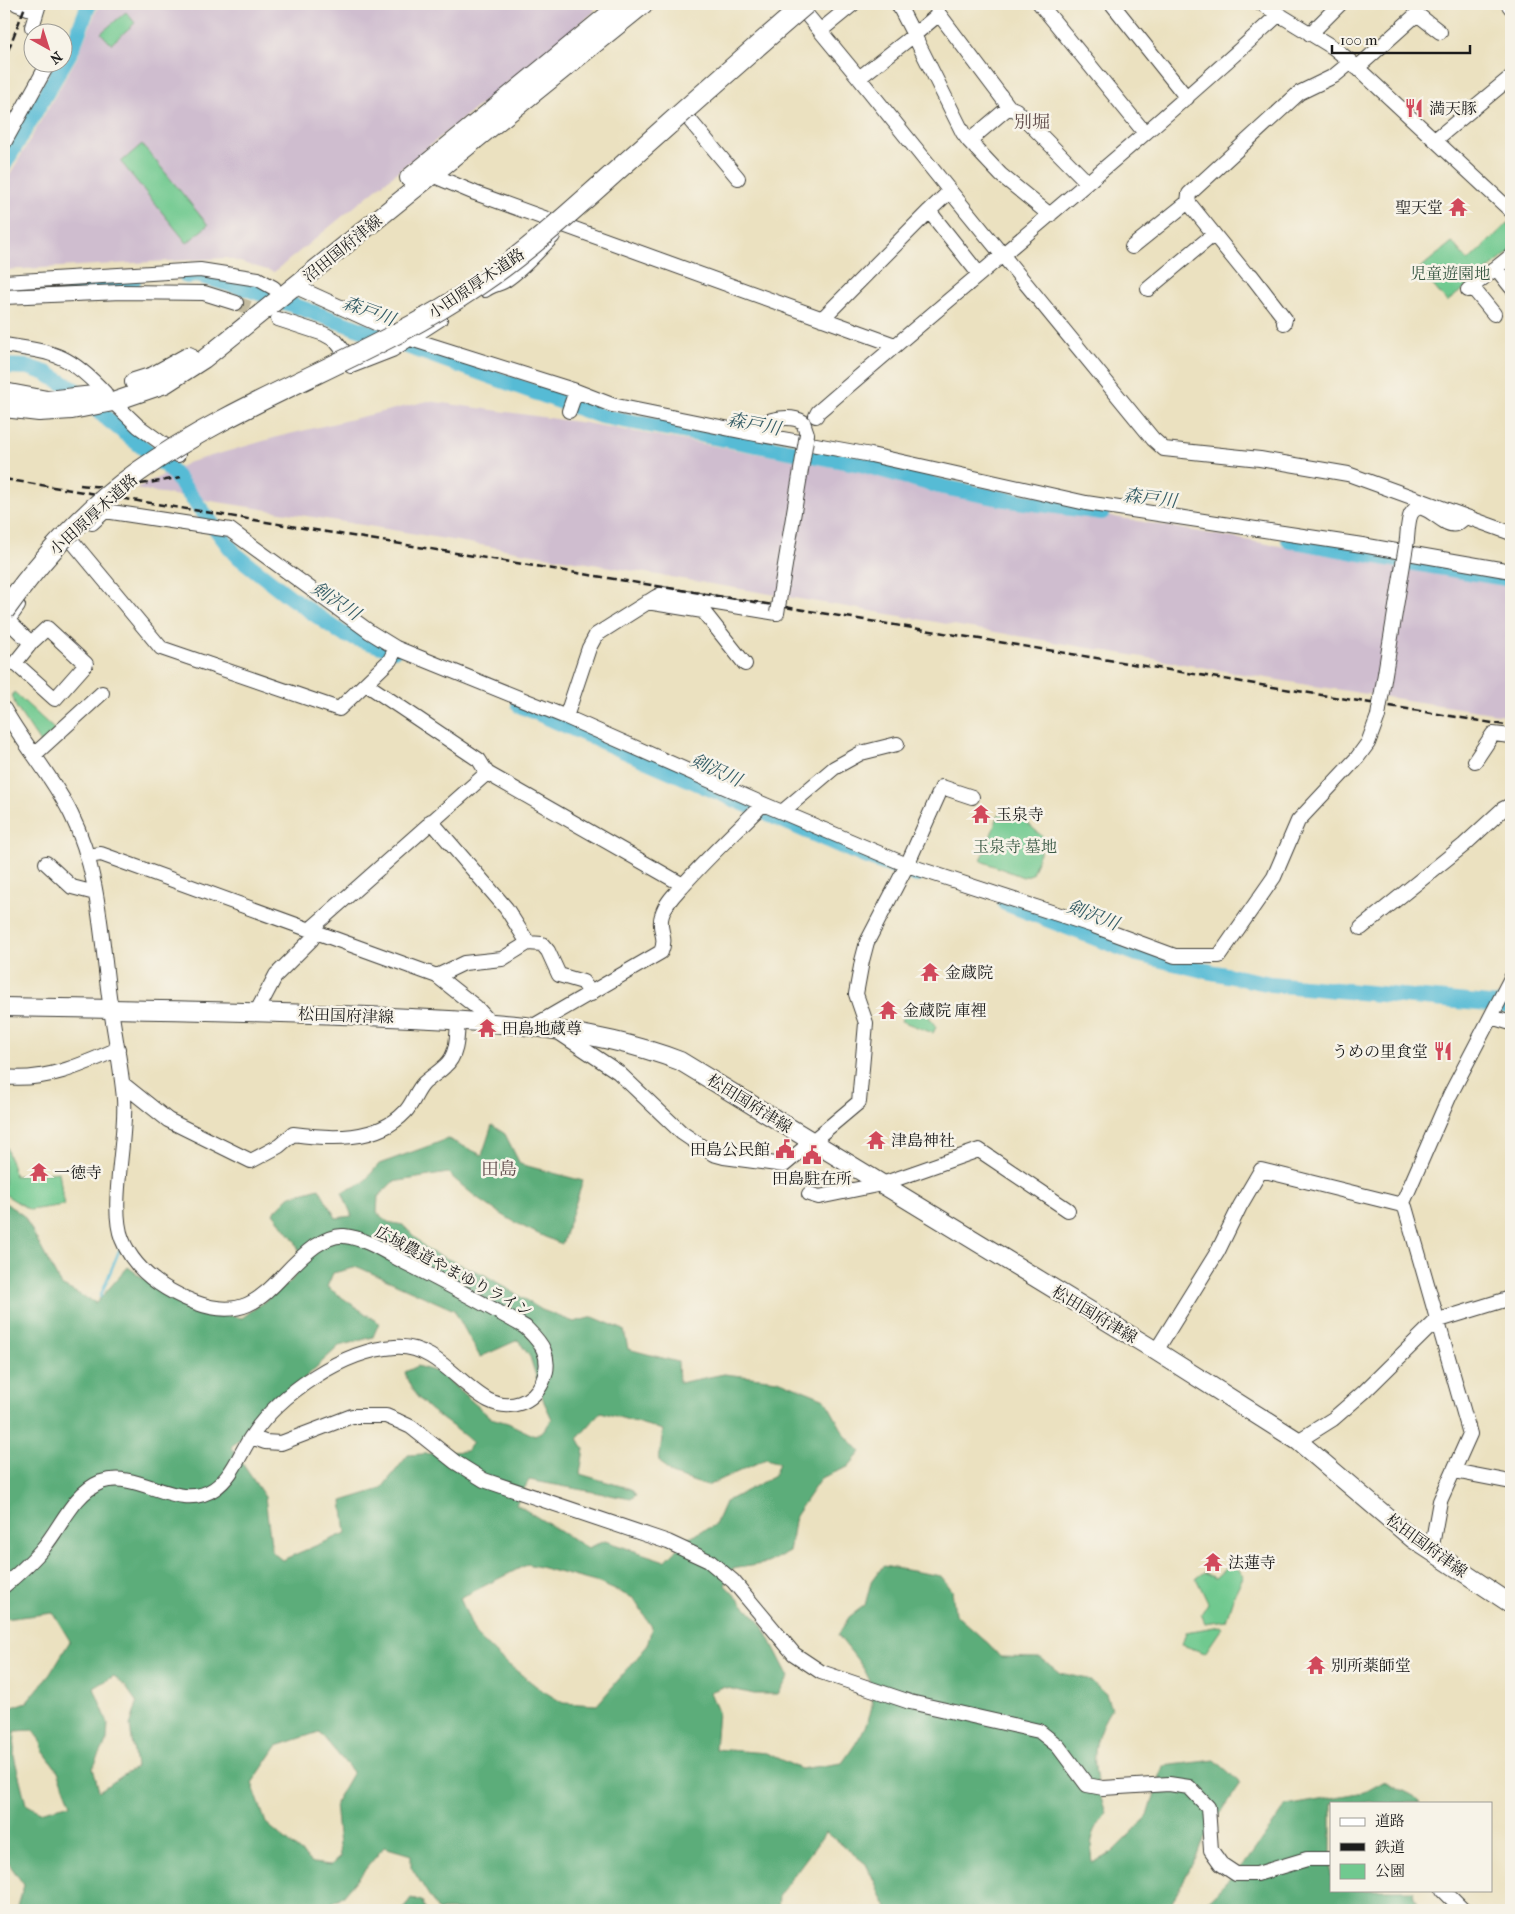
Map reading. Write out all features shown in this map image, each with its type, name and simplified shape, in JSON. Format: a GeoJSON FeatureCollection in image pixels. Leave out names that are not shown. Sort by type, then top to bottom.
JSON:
{"type":"FeatureCollection","features":[{"type":"Feature","properties":{"kind":"highway","name":"小田原厚木道路"},"geometry":{"type":"LineString","coordinates":[[4,594],[37,551],[64,522],[130,466],[172,438],[220,410],[369,336],[428,304],[495,258],[803,6]]}},
{"type":"Feature","properties":{"kind":"highway","name":"小田原厚木道路"},"geometry":{"type":"LineString","coordinates":[[5,619],[44,558],[72,529],[137,473],[177,446],[226,419],[371,348],[478,286],[564,218],[803,6]]}},
{"type":"Feature","properties":{"kind":"main road","name":"沼田国府津線"},"geometry":{"type":"LineString","coordinates":[[4,408],[39,412],[62,411],[100,399],[165,384],[204,359],[267,310],[285,287],[613,11],[644,4]]}},
{"type":"Feature","properties":{"kind":"main road","name":"沼田国府津線"},"geometry":{"type":"LineString","coordinates":[[285,287],[432,175],[613,11]]}},
{"type":"Feature","properties":{"kind":"main road","name":"沼田国府津線"},"geometry":{"type":"LineString","coordinates":[[4,392],[47,400],[100,399]]}},
{"type":"Feature","properties":{"kind":"main road","name":"松田国府津線"},"geometry":{"type":"LineString","coordinates":[[4,1007],[257,1011],[489,1021],[629,1045],[680,1061],[1156,1351],[1298,1442],[1406,1533],[1511,1604]]}},
{"type":"Feature","properties":{"kind":"street"},"geometry":{"type":"LineString","coordinates":[[17,4],[38,7],[34,22]]}},
{"type":"Feature","properties":{"kind":"street"},"geometry":{"type":"LineString","coordinates":[[820,31],[853,4]]}},
{"type":"Feature","properties":{"kind":"street"},"geometry":{"type":"LineString","coordinates":[[898,4],[962,132],[1001,175],[1050,215]]}},
{"type":"Feature","properties":{"kind":"street"},"geometry":{"type":"LineString","coordinates":[[1040,4],[1145,133]]}},
{"type":"Feature","properties":{"kind":"street"},"geometry":{"type":"LineString","coordinates":[[1112,4],[1187,98]]}},
{"type":"Feature","properties":{"kind":"street"},"geometry":{"type":"LineString","coordinates":[[1262,4],[1310,34],[1354,65],[1511,211]]}},
{"type":"Feature","properties":{"kind":"street"},"geometry":{"type":"LineString","coordinates":[[1310,34],[1340,4]]}},
{"type":"Feature","properties":{"kind":"street"},"geometry":{"type":"LineString","coordinates":[[1508,4],[1511,8]]}},
{"type":"Feature","properties":{"kind":"street"},"geometry":{"type":"LineString","coordinates":[[4,345],[47,352],[68,360],[84,370],[100,399],[179,455],[354,364],[392,350],[494,284],[504,281],[540,252],[545,244],[564,226],[688,118],[803,6],[820,31],[1152,439],[1164,448],[1260,459],[1348,474],[1511,533]]}},
{"type":"Feature","properties":{"kind":"street"},"geometry":{"type":"LineString","coordinates":[[859,78],[914,35],[937,9],[1009,107],[1016,110],[1087,182]]}},
{"type":"Feature","properties":{"kind":"street"},"geometry":{"type":"LineString","coordinates":[[1132,247],[1188,202],[1189,194],[1299,94],[1354,65],[1417,14],[1440,32]]}},
{"type":"Feature","properties":{"kind":"street"},"geometry":{"type":"LineString","coordinates":[[816,416],[818,412],[895,345],[1187,98],[1278,15]]}},
{"type":"Feature","properties":{"kind":"street"},"geometry":{"type":"LineString","coordinates":[[4,143],[43,72]]}},
{"type":"Feature","properties":{"kind":"street"},"geometry":{"type":"LineString","coordinates":[[1435,140],[1511,77]]}},
{"type":"Feature","properties":{"kind":"street"},"geometry":{"type":"LineString","coordinates":[[969,140],[1009,107]]}},
{"type":"Feature","properties":{"kind":"street"},"geometry":{"type":"LineString","coordinates":[[688,118],[738,178]]}},
{"type":"Feature","properties":{"kind":"street"},"geometry":{"type":"LineString","coordinates":[[432,175],[445,182],[564,226],[895,345]]}},
{"type":"Feature","properties":{"kind":"street"},"geometry":{"type":"LineString","coordinates":[[822,318],[950,191]]}},
{"type":"Feature","properties":{"kind":"street"},"geometry":{"type":"LineString","coordinates":[[1188,202],[1273,303],[1285,319],[1284,323]]}},
{"type":"Feature","properties":{"kind":"street"},"geometry":{"type":"LineString","coordinates":[[929,211],[979,274]]}},
{"type":"Feature","properties":{"kind":"street"},"geometry":{"type":"LineString","coordinates":[[1148,289],[1214,234]]}},
{"type":"Feature","properties":{"kind":"street"},"geometry":{"type":"LineString","coordinates":[[1494,314],[1470,288],[1511,256]]}},
{"type":"Feature","properties":{"kind":"street"},"geometry":{"type":"LineString","coordinates":[[1496,268],[1511,287]]}},
{"type":"Feature","properties":{"kind":"street"},"geometry":{"type":"LineString","coordinates":[[4,282],[200,270],[258,279],[285,287],[411,339],[576,391],[612,405],[872,455],[1086,503],[1362,545],[1511,571]]}},
{"type":"Feature","properties":{"kind":"street"},"geometry":{"type":"LineString","coordinates":[[4,298],[120,292],[204,293],[236,303]]}},
{"type":"Feature","properties":{"kind":"street"},"geometry":{"type":"LineString","coordinates":[[267,310],[335,340],[354,364]]}},
{"type":"Feature","properties":{"kind":"street"},"geometry":{"type":"LineString","coordinates":[[568,411],[576,391]]}},
{"type":"Feature","properties":{"kind":"street"},"geometry":{"type":"LineString","coordinates":[[566,717],[589,648],[596,635],[662,594],[776,613],[807,434],[802,422],[788,418],[762,423],[745,432]]}},
{"type":"Feature","properties":{"kind":"street"},"geometry":{"type":"LineString","coordinates":[[31,643],[5,619],[72,541],[105,512],[230,530],[370,632],[394,653],[566,717],[762,804],[907,864],[1091,925],[1175,956],[1220,956],[1274,877],[1298,821],[1357,758],[1368,743],[1378,716],[1411,514],[1418,508],[1424,508],[1448,524],[1456,524],[1466,517]]}},
{"type":"Feature","properties":{"kind":"street"},"geometry":{"type":"LineString","coordinates":[[72,541],[161,648],[339,708],[366,684],[394,653]]}},
{"type":"Feature","properties":{"kind":"street"},"geometry":{"type":"LineString","coordinates":[[647,602],[703,611],[745,664]]}},
{"type":"Feature","properties":{"kind":"street"},"geometry":{"type":"LineString","coordinates":[[47,628],[86,664],[55,699],[15,663],[31,643],[47,628]]}},
{"type":"Feature","properties":{"kind":"street"},"geometry":{"type":"LineString","coordinates":[[366,684],[480,760],[486,773],[684,885]]}},
{"type":"Feature","properties":{"kind":"street"},"geometry":{"type":"LineString","coordinates":[[34,755],[102,693]]}},
{"type":"Feature","properties":{"kind":"street","name":"広域農道やまゆりライン"},"geometry":{"type":"LineString","coordinates":[[4,709],[71,814],[88,856],[96,893],[123,1084],[124,1140],[117,1211],[118,1227],[123,1241],[139,1266],[168,1289],[210,1307],[227,1310],[256,1302],[298,1259],[323,1241],[344,1236],[373,1245],[525,1327],[540,1344],[547,1367],[542,1383],[532,1396],[517,1404],[507,1405],[484,1400],[438,1359],[409,1348],[397,1346],[370,1350],[342,1362],[284,1398],[251,1437]]}},
{"type":"Feature","properties":{"kind":"street"},"geometry":{"type":"LineString","coordinates":[[1475,761],[1493,734],[1511,736]]}},
{"type":"Feature","properties":{"kind":"street"},"geometry":{"type":"LineString","coordinates":[[782,812],[834,768],[861,753],[897,744]]}},
{"type":"Feature","properties":{"kind":"street"},"geometry":{"type":"LineString","coordinates":[[257,1011],[276,975],[312,939],[313,927],[486,773]]}},
{"type":"Feature","properties":{"kind":"street"},"geometry":{"type":"LineString","coordinates":[[558,1032],[618,1072],[682,1133],[713,1154],[784,1165],[859,1102],[866,1023],[856,994],[867,942],[907,864],[942,787],[972,797]]}},
{"type":"Feature","properties":{"kind":"street"},"geometry":{"type":"LineString","coordinates":[[530,1028],[661,952],[665,942],[660,924],[662,914],[712,853],[762,804]]}},
{"type":"Feature","properties":{"kind":"street"},"geometry":{"type":"LineString","coordinates":[[1361,928],[1464,845],[1503,809],[1511,805]]}},
{"type":"Feature","properties":{"kind":"street"},"geometry":{"type":"LineString","coordinates":[[431,821],[506,908],[528,943]]}},
{"type":"Feature","properties":{"kind":"street"},"geometry":{"type":"LineString","coordinates":[[88,856],[101,854],[312,932],[438,976],[476,1007],[489,1021]]}},
{"type":"Feature","properties":{"kind":"street"},"geometry":{"type":"LineString","coordinates":[[46,864],[72,887],[96,893]]}},
{"type":"Feature","properties":{"kind":"street"},"geometry":{"type":"LineString","coordinates":[[438,976],[464,963],[502,959],[528,943],[542,944],[548,951],[559,975],[583,982],[591,994]]}},
{"type":"Feature","properties":{"kind":"street"},"geometry":{"type":"LineString","coordinates":[[1402,1205],[1450,1095],[1511,978]]}},
{"type":"Feature","properties":{"kind":"street"},"geometry":{"type":"LineString","coordinates":[[1494,1011],[1511,1022]]}},
{"type":"Feature","properties":{"kind":"street"},"geometry":{"type":"LineString","coordinates":[[123,1084],[168,1120],[251,1162],[279,1146],[292,1134],[352,1138],[395,1121],[406,1112],[423,1084],[448,1064],[455,1052],[458,1020]]}},
{"type":"Feature","properties":{"kind":"street"},"geometry":{"type":"LineString","coordinates":[[4,1077],[22,1079],[38,1077],[81,1065],[118,1049]]}},
{"type":"Feature","properties":{"kind":"street"},"geometry":{"type":"LineString","coordinates":[[809,1194],[819,1197],[882,1184],[979,1150],[1068,1210]]}},
{"type":"Feature","properties":{"kind":"street"},"geometry":{"type":"LineString","coordinates":[[1156,1351],[1218,1251],[1240,1206],[1261,1170],[1402,1205],[1405,1208],[1470,1434],[1440,1501],[1431,1551]]}},
{"type":"Feature","properties":{"kind":"street"},"geometry":{"type":"LineString","coordinates":[[1298,1442],[1333,1419],[1364,1392],[1436,1321],[1511,1298]]}},
{"type":"Feature","properties":{"kind":"street"},"geometry":{"type":"LineString","coordinates":[[4,1586],[33,1559],[78,1499],[95,1485],[112,1480],[125,1480],[186,1497],[204,1494],[226,1479],[251,1437],[265,1442],[281,1443],[352,1416],[386,1416],[411,1427],[456,1462],[484,1480],[668,1542],[709,1561],[733,1581],[794,1654],[821,1672],[910,1702],[1039,1731],[1058,1746],[1087,1785],[1103,1788],[1169,1784],[1189,1787],[1208,1807],[1211,1850],[1221,1864],[1236,1874],[1257,1874],[1306,1859],[1330,1860]]}},
{"type":"Feature","properties":{"kind":"street"},"geometry":{"type":"LineString","coordinates":[[1454,1471],[1511,1482]]}},
{"type":"Feature","properties":{"kind":"street"},"geometry":{"type":"LineString","coordinates":[[1445,1892],[1464,1910]]}},
{"type":"Feature","properties":{"kind":"shaded area"},"geometry":{"type":"Polygon","coordinates":[[[99,4],[593,4],[595,6],[594,12],[274,272],[226,258],[4,270],[4,185],[69,72],[72,72],[72,66],[99,4]]]}},
{"type":"Feature","properties":{"kind":"shaded area"},"geometry":{"type":"Polygon","coordinates":[[[428,401],[585,423],[1511,587],[1511,716],[1308,685],[357,524],[135,489],[190,462],[281,436],[428,401]]]}},
{"type":"Feature","properties":{"kind":"green space"},"geometry":{"type":"Polygon","coordinates":[[[126,12],[135,23],[111,44],[101,33],[126,12]]]}},
{"type":"Feature","properties":{"kind":"green space"},"geometry":{"type":"Polygon","coordinates":[[[142,144],[208,225],[187,243],[121,162],[142,144]]]}},
{"type":"Feature","properties":{"kind":"green space","name":"児童遊園地"},"geometry":{"type":"Polygon","coordinates":[[[1511,220],[1511,251],[1447,302],[1419,269],[1452,242],[1468,261],[1511,220]]]}},
{"type":"Feature","properties":{"kind":"green space"},"geometry":{"type":"Polygon","coordinates":[[[14,692],[55,730],[41,744],[16,707],[12,695],[14,692]]]}},
{"type":"Feature","properties":{"kind":"green space","name":"玉泉寺 墓地"},"geometry":{"type":"Polygon","coordinates":[[[999,814],[1024,820],[1045,839],[1032,874],[1023,877],[981,861],[999,814]]]}},
{"type":"Feature","properties":{"kind":"green space"},"geometry":{"type":"Polygon","coordinates":[[[909,999],[923,1008],[936,1027],[933,1033],[901,1021],[909,999]]]}},
{"type":"Feature","properties":{"kind":"green space"},"geometry":{"type":"Polygon","coordinates":[[[492,1125],[505,1134],[520,1164],[583,1181],[562,1244],[530,1230],[501,1214],[461,1185],[448,1173],[393,1182],[378,1197],[377,1213],[388,1222],[403,1225],[429,1251],[485,1275],[542,1310],[574,1322],[593,1317],[624,1330],[628,1349],[678,1362],[679,1383],[724,1374],[778,1380],[825,1399],[845,1435],[861,1452],[848,1467],[821,1478],[795,1516],[789,1552],[768,1563],[732,1569],[725,1585],[762,1624],[789,1677],[778,1694],[754,1694],[723,1687],[710,1692],[718,1712],[715,1749],[766,1753],[801,1769],[842,1763],[855,1745],[866,1724],[873,1701],[869,1679],[863,1667],[838,1635],[849,1617],[865,1605],[871,1582],[883,1566],[941,1576],[952,1590],[955,1614],[989,1644],[1000,1657],[1041,1658],[1060,1673],[1088,1679],[1106,1694],[1111,1709],[1098,1736],[1095,1760],[1098,1785],[1106,1813],[1093,1836],[1091,1848],[1092,1863],[1110,1854],[1148,1816],[1163,1766],[1215,1760],[1241,1783],[1202,1841],[1197,1855],[1168,1910],[888,1910],[866,1864],[826,1832],[779,1895],[778,1910],[438,1910],[411,1867],[411,1855],[384,1847],[343,1896],[321,1910],[17,1910],[24,1885],[4,1857],[4,1710],[27,1702],[50,1674],[70,1641],[53,1613],[4,1619],[4,1202],[24,1216],[61,1285],[96,1303],[128,1267],[181,1306],[242,1318],[291,1281],[304,1262],[295,1241],[273,1213],[290,1196],[319,1188],[336,1218],[352,1216],[342,1192],[363,1183],[379,1164],[448,1139],[482,1155],[492,1125]],[[358,1267],[333,1273],[327,1287],[379,1323],[373,1337],[339,1346],[231,1447],[265,1497],[272,1552],[282,1560],[346,1533],[342,1501],[381,1489],[408,1455],[466,1451],[473,1443],[424,1404],[409,1384],[405,1372],[418,1366],[440,1373],[491,1418],[508,1423],[535,1436],[546,1428],[552,1419],[544,1402],[530,1357],[518,1340],[480,1357],[454,1310],[358,1267]],[[601,1412],[578,1438],[584,1449],[580,1474],[631,1489],[636,1495],[631,1499],[529,1480],[516,1504],[587,1548],[605,1541],[665,1561],[689,1537],[715,1525],[725,1502],[774,1476],[779,1463],[766,1459],[707,1486],[671,1474],[659,1461],[663,1430],[601,1412]],[[528,1564],[460,1598],[476,1635],[500,1658],[540,1689],[563,1703],[597,1705],[647,1646],[652,1627],[633,1598],[599,1583],[528,1564]],[[114,1676],[94,1688],[108,1723],[107,1740],[93,1768],[99,1791],[136,1767],[130,1726],[137,1703],[126,1687],[114,1676]],[[33,1730],[15,1731],[14,1756],[26,1804],[40,1812],[71,1804],[58,1771],[43,1751],[40,1739],[33,1730]],[[319,1732],[277,1746],[252,1783],[266,1823],[313,1863],[331,1865],[340,1857],[335,1803],[353,1772],[319,1732]]]}},
{"type":"Feature","properties":{"kind":"green space"},"geometry":{"type":"Polygon","coordinates":[[[6,1146],[15,1176],[59,1172],[64,1205],[30,1210],[4,1194],[4,1149],[6,1146]]]}},
{"type":"Feature","properties":{"kind":"green space"},"geometry":{"type":"Polygon","coordinates":[[[1232,1563],[1244,1575],[1234,1595],[1226,1620],[1205,1623],[1201,1614],[1208,1603],[1196,1578],[1204,1572],[1215,1578],[1232,1563]]]}},
{"type":"Feature","properties":{"kind":"green space"},"geometry":{"type":"Polygon","coordinates":[[[1220,1626],[1222,1628],[1205,1653],[1182,1645],[1186,1632],[1220,1626]]]}},
{"type":"Feature","properties":{"kind":"green space"},"geometry":{"type":"Polygon","coordinates":[[[1384,1781],[1412,1795],[1419,1802],[1330,1802],[1330,1892],[1413,1892],[1421,1910],[1199,1910],[1246,1862],[1286,1806],[1364,1792],[1384,1781]]]}},
{"type":"Feature","properties":{"kind":"green space"},"geometry":{"type":"Polygon","coordinates":[[[411,1898],[422,1901],[426,1910],[402,1910],[411,1898]]]}},
{"type":"Feature","properties":{"kind":"waterway"},"geometry":{"type":"LineString","coordinates":[[4,165],[72,49],[89,4]]}},
{"type":"Feature","properties":{"kind":"waterway","name":"森戸川"},"geometry":{"type":"LineString","coordinates":[[187,276],[197,275],[251,290],[601,416],[865,465],[943,487],[1010,500],[1102,512]]}},
{"type":"Feature","properties":{"kind":"waterway","name":"森戸川"},"geometry":{"type":"LineString","coordinates":[[4,291],[133,281]]}},
{"type":"Feature","properties":{"kind":"waterway","name":"剣沢川"},"geometry":{"type":"LineString","coordinates":[[4,366],[28,367],[46,373],[78,392],[105,417],[171,470],[235,554],[290,597],[343,634],[394,650]]}},
{"type":"Feature","properties":{"kind":"waterway","name":"森戸川"},"geometry":{"type":"LineString","coordinates":[[1289,540],[1511,579]]}},
{"type":"Feature","properties":{"kind":"waterway","name":"剣沢川"},"geometry":{"type":"LineString","coordinates":[[519,705],[864,856],[917,875]]}},
{"type":"Feature","properties":{"kind":"waterway","name":"剣沢川"},"geometry":{"type":"LineString","coordinates":[[1005,903],[1137,954],[1211,972],[1271,984],[1511,1006]]}},
{"type":"Feature","properties":{"kind":"waterway"},"geometry":{"type":"LineString","coordinates":[[100,1297],[119,1251]]}},
{"type":"Feature","properties":{"kind":"tunnel"},"geometry":{"type":"LineString","coordinates":[[236,303],[268,315]]}},
{"type":"Feature","properties":{"kind":"railway"},"geometry":{"type":"LineString","coordinates":[[4,61],[26,4]]}},
{"type":"Feature","properties":{"kind":"railway"},"geometry":{"type":"LineString","coordinates":[[80,485],[131,485],[181,477]]}},
{"type":"Feature","properties":{"kind":"railway"},"geometry":{"type":"LineString","coordinates":[[4,479],[1511,726]]}},
{"type":"Feature","properties":{"kind":"place","name":"満天豚"},"geometry":{"type":"Point","coordinates":[1414,108]}},
{"type":"Feature","properties":{"kind":"place","name":"聖天堂"},"geometry":{"type":"Point","coordinates":[1458,207]}},
{"type":"Feature","properties":{"kind":"place","name":"玉泉寺"},"geometry":{"type":"Point","coordinates":[981,814]}},
{"type":"Feature","properties":{"kind":"place","name":"金蔵院"},"geometry":{"type":"Point","coordinates":[930,972]}},
{"type":"Feature","properties":{"kind":"place","name":"金蔵院 庫裡"},"geometry":{"type":"Point","coordinates":[888,1010]}},
{"type":"Feature","properties":{"kind":"place","name":"田島地蔵尊"},"geometry":{"type":"Point","coordinates":[487,1028]}},
{"type":"Feature","properties":{"kind":"place","name":"うめの里食堂"},"geometry":{"type":"Point","coordinates":[1443,1051]}},
{"type":"Feature","properties":{"kind":"place","name":"津島神社"},"geometry":{"type":"Point","coordinates":[876,1140]}},
{"type":"Feature","properties":{"kind":"place","name":"田島公民館"},"geometry":{"type":"Point","coordinates":[785,1149]}},
{"type":"Feature","properties":{"kind":"place","name":"田島駐在所"},"geometry":{"type":"Point","coordinates":[812,1155]}},
{"type":"Feature","properties":{"kind":"place","name":"一徳寺"},"geometry":{"type":"Point","coordinates":[39,1172]}},
{"type":"Feature","properties":{"kind":"place","name":"法蓮寺"},"geometry":{"type":"Point","coordinates":[1213,1562]}},
{"type":"Feature","properties":{"kind":"place","name":"別所薬師堂"},"geometry":{"type":"Point","coordinates":[1316,1665]}},
{"type":"Feature","properties":{"kind":"district","name":"別堀"},"geometry":{"type":"Point","coordinates":[1032,122]}},
{"type":"Feature","properties":{"kind":"district","name":"田島"},"geometry":{"type":"Point","coordinates":[499,1169]}}]}
